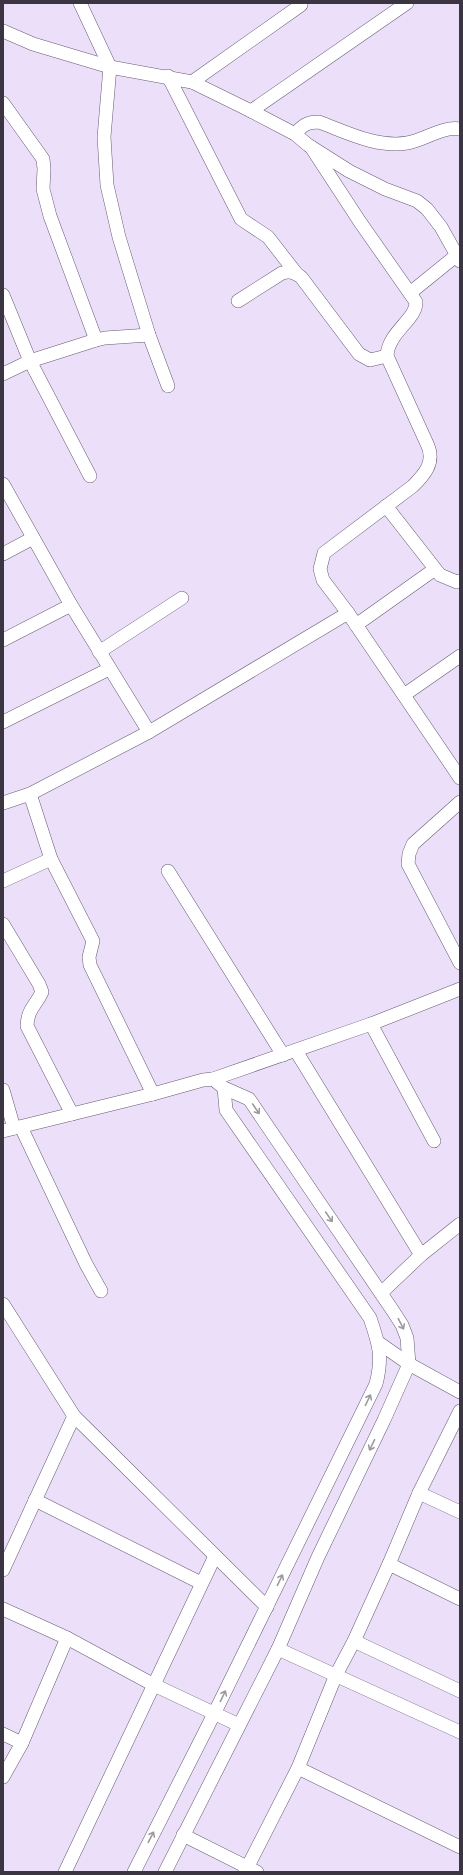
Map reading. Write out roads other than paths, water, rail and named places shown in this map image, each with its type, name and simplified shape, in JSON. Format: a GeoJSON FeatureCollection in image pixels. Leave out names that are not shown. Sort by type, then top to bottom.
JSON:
{"type":"FeatureCollection","features":[{"type":"Feature","properties":{"kind":"street"},"geometry":{"type":"LineString","coordinates":[[80,3],[110,67],[104,137],[107,185],[118,237],[149,336],[168,386]]}},
{"type":"Feature","properties":{"kind":"street"},"geometry":{"type":"LineString","coordinates":[[251,111],[407,3]]}},
{"type":"Feature","properties":{"kind":"street"},"geometry":{"type":"LineString","coordinates":[[192,82],[301,4]]}},
{"type":"Feature","properties":{"kind":"street"},"geometry":{"type":"LineString","coordinates":[[3,31],[33,44],[110,67],[168,76],[192,82],[295,134],[311,147],[350,172],[385,189],[417,202],[427,209],[441,227],[458,258],[410,292]]}},
{"type":"Feature","properties":{"kind":"street"},"geometry":{"type":"LineString","coordinates":[[168,76],[242,219],[268,237],[296,273],[301,277],[359,354],[370,360],[387,356]]}},
{"type":"Feature","properties":{"kind":"street"},"geometry":{"type":"LineString","coordinates":[[3,103],[42,159],[44,169],[44,189],[50,216],[96,340]]}},
{"type":"Feature","properties":{"kind":"street"},"geometry":{"type":"LineString","coordinates":[[295,134],[308,122],[319,122],[377,142],[391,144],[418,140],[449,128],[460,129]]}},
{"type":"Feature","properties":{"kind":"street"},"geometry":{"type":"LineString","coordinates":[[311,147],[360,222],[416,302],[417,308],[390,343],[387,356],[428,446],[431,460],[423,477],[413,486],[324,553],[320,569],[323,580],[348,613],[460,778]]}},
{"type":"Feature","properties":{"kind":"street"},"geometry":{"type":"LineString","coordinates":[[238,301],[282,273],[296,273]]}},
{"type":"Feature","properties":{"kind":"street"},"geometry":{"type":"LineString","coordinates":[[3,295],[30,361],[90,476]]}},
{"type":"Feature","properties":{"kind":"street"},"geometry":{"type":"LineString","coordinates":[[3,374],[30,361],[96,340],[105,338],[149,336]]}},
{"type":"Feature","properties":{"kind":"street"},"geometry":{"type":"LineString","coordinates":[[3,484],[32,538],[109,669],[149,732]]}},
{"type":"Feature","properties":{"kind":"street"},"geometry":{"type":"LineString","coordinates":[[386,506],[440,575],[448,580],[457,582],[460,581]]}},
{"type":"Feature","properties":{"kind":"street"},"geometry":{"type":"LineString","coordinates":[[3,554],[32,538]]}},
{"type":"Feature","properties":{"kind":"street"},"geometry":{"type":"LineString","coordinates":[[356,625],[436,569]]}},
{"type":"Feature","properties":{"kind":"street"},"geometry":{"type":"LineString","coordinates":[[99,652],[182,598]]}},
{"type":"Feature","properties":{"kind":"street"},"geometry":{"type":"LineString","coordinates":[[3,640],[72,605]]}},
{"type":"Feature","properties":{"kind":"street"},"geometry":{"type":"LineString","coordinates":[[3,803],[30,794],[149,732],[348,613]]}},
{"type":"Feature","properties":{"kind":"street"},"geometry":{"type":"LineString","coordinates":[[404,695],[460,656]]}},
{"type":"Feature","properties":{"kind":"street"},"geometry":{"type":"LineString","coordinates":[[3,722],[109,669]]}},
{"type":"Feature","properties":{"kind":"street"},"geometry":{"type":"LineString","coordinates":[[30,794],[51,859],[93,941],[89,957],[90,965],[152,1094]]}},
{"type":"Feature","properties":{"kind":"street"},"geometry":{"type":"LineString","coordinates":[[460,802],[413,844],[408,854],[408,864],[460,963]]}},
{"type":"Feature","properties":{"kind":"street"},"geometry":{"type":"LineString","coordinates":[[3,881],[51,859]]}},
{"type":"Feature","properties":{"kind":"street"},"geometry":{"type":"LineString","coordinates":[[168,871],[283,1055]]}},
{"type":"Feature","properties":{"kind":"street"},"geometry":{"type":"LineString","coordinates":[[3,924],[39,984],[42,992],[38,1000],[29,1010],[27,1026],[72,1114]]}},
{"type":"Feature","properties":{"kind":"street"},"geometry":{"type":"LineString","coordinates":[[13,1129],[203,1080],[213,1079],[296,1051],[460,989]]}},
{"type":"Feature","properties":{"kind":"street"},"geometry":{"type":"LineString","coordinates":[[370,1024],[434,1142]]}},
{"type":"Feature","properties":{"kind":"street"},"geometry":{"type":"LineString","coordinates":[[296,1051],[421,1255]]}},
{"type":"Feature","properties":{"kind":"street"},"geometry":{"type":"LineString","coordinates":[[165,1872],[278,1649],[318,1557],[384,1420],[409,1364],[407,1338],[402,1325],[249,1099],[224,1088],[213,1079]]}},
{"type":"Feature","properties":{"kind":"street"},"geometry":{"type":"LineString","coordinates":[[134,1872],[214,1714],[376,1384],[380,1368],[379,1343],[370,1318],[226,1110],[224,1088]]}},
{"type":"Feature","properties":{"kind":"street"},"geometry":{"type":"LineString","coordinates":[[3,1090],[13,1129],[101,1291]]}},
{"type":"Feature","properties":{"kind":"street"},"geometry":{"type":"LineString","coordinates":[[381,1293],[421,1255],[460,1224]]}},
{"type":"Feature","properties":{"kind":"street"},"geometry":{"type":"LineString","coordinates":[[3,1304],[74,1416],[267,1607]]}},
{"type":"Feature","properties":{"kind":"street"},"geometry":{"type":"LineString","coordinates":[[379,1343],[409,1364],[460,1392]]}},
{"type":"Feature","properties":{"kind":"street"},"geometry":{"type":"LineString","coordinates":[[183,1835],[250,1870],[298,1768],[336,1675],[354,1641],[390,1564],[419,1493],[460,1411]]}},
{"type":"Feature","properties":{"kind":"street"},"geometry":{"type":"LineString","coordinates":[[3,1570],[74,1416]]}},
{"type":"Feature","properties":{"kind":"street"},"geometry":{"type":"LineString","coordinates":[[419,1493],[460,1512]]}},
{"type":"Feature","properties":{"kind":"street"},"geometry":{"type":"LineString","coordinates":[[35,1500],[201,1583]]}},
{"type":"Feature","properties":{"kind":"street"},"geometry":{"type":"LineString","coordinates":[[65,1872],[215,1556]]}},
{"type":"Feature","properties":{"kind":"street"},"geometry":{"type":"LineString","coordinates":[[390,1564],[460,1599]]}},
{"type":"Feature","properties":{"kind":"street"},"geometry":{"type":"LineString","coordinates":[[3,1609],[67,1638],[154,1685],[239,1725]]}},
{"type":"Feature","properties":{"kind":"street"},"geometry":{"type":"LineString","coordinates":[[3,1777],[22,1743],[67,1638]]}},
{"type":"Feature","properties":{"kind":"street"},"geometry":{"type":"LineString","coordinates":[[354,1641],[460,1691]]}},
{"type":"Feature","properties":{"kind":"street"},"geometry":{"type":"LineString","coordinates":[[278,1649],[460,1732]]}},
{"type":"Feature","properties":{"kind":"street"},"geometry":{"type":"LineString","coordinates":[[3,1734],[22,1743]]}},
{"type":"Feature","properties":{"kind":"street"},"geometry":{"type":"LineString","coordinates":[[298,1768],[460,1847]]}}]}
